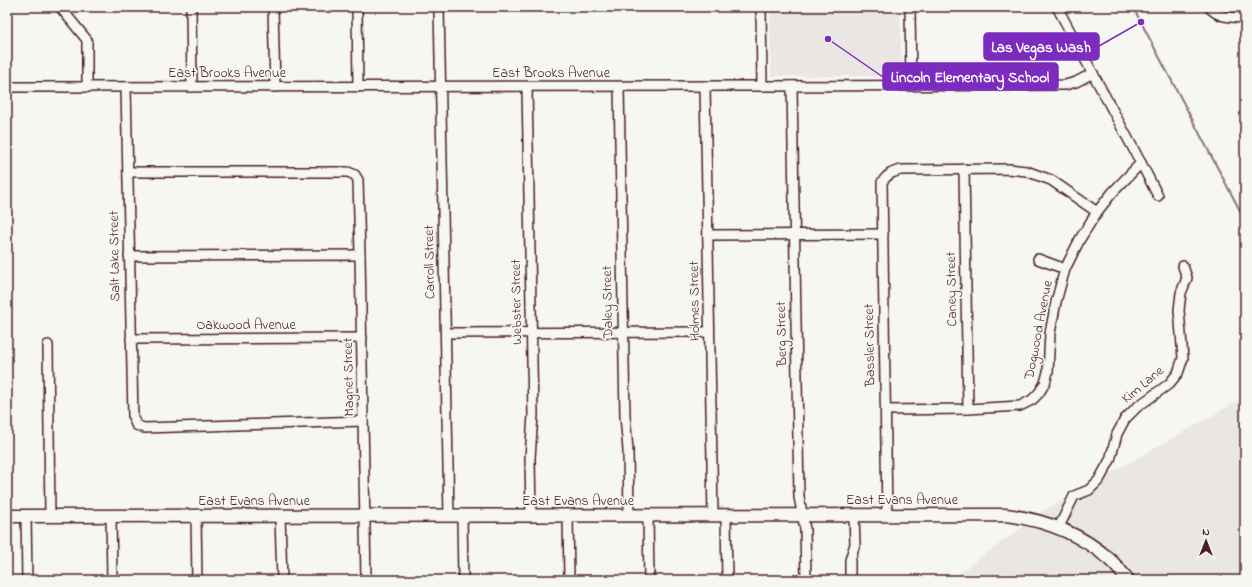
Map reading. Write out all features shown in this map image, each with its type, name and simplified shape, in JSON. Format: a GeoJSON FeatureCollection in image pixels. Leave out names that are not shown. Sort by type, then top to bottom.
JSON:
{"type":"FeatureCollection","features":[{"type":"Feature","properties":{"kind":"street"},"geometry":{"type":"LineString","coordinates":[[60,7],[87,40],[87,87]]}},
{"type":"Feature","properties":{"kind":"street"},"geometry":{"type":"LineString","coordinates":[[191,7],[192,87]]}},
{"type":"Feature","properties":{"kind":"street"},"geometry":{"type":"LineString","coordinates":[[273,7],[275,87]]}},
{"type":"Feature","properties":{"kind":"street"},"geometry":{"type":"LineString","coordinates":[[357,7],[358,87]]}},
{"type":"Feature","properties":{"kind":"street","name":"Carroll Street"},"geometry":{"type":"LineString","coordinates":[[439,7],[449,516]]}},
{"type":"Feature","properties":{"kind":"street"},"geometry":{"type":"LineString","coordinates":[[761,7],[762,86]]}},
{"type":"Feature","properties":{"kind":"street"},"geometry":{"type":"LineString","coordinates":[[910,7],[911,86]]}},
{"type":"Feature","properties":{"kind":"street"},"geometry":{"type":"LineString","coordinates":[[1057,7],[1158,196]]}},
{"type":"Feature","properties":{"kind":"street"},"geometry":{"type":"LineString","coordinates":[[1209,7],[1212,11],[1226,17],[1245,18]]}},
{"type":"Feature","properties":{"kind":"street","name":"East Brooks Avenue"},"geometry":{"type":"LineString","coordinates":[[7,87],[911,86],[1065,84],[1076,82],[1093,73]]}},
{"type":"Feature","properties":{"kind":"street","name":"Holmes Street"},"geometry":{"type":"LineString","coordinates":[[705,86],[713,516]]}},
{"type":"Feature","properties":{"kind":"street","name":"Berg Street"},"geometry":{"type":"LineString","coordinates":[[792,86],[799,497],[805,529],[806,580]]}},
{"type":"Feature","properties":{"kind":"street","name":"Salt Lake Street"},"geometry":{"type":"LineString","coordinates":[[126,87],[133,417],[136,425],[144,428],[364,421]]}},
{"type":"Feature","properties":{"kind":"street","name":"Webster Street"},"geometry":{"type":"LineString","coordinates":[[527,87],[533,415],[530,458],[531,516]]}},
{"type":"Feature","properties":{"kind":"street","name":"Daley Street"},"geometry":{"type":"LineString","coordinates":[[619,87],[623,333],[629,516]]}},
{"type":"Feature","properties":{"kind":"street","name":"Dogwood Avenue"},"geometry":{"type":"LineString","coordinates":[[886,410],[968,409],[1020,406],[1032,400],[1039,393],[1045,383],[1048,372],[1051,325],[1065,270],[1080,239],[1097,212],[1112,193],[1141,163]]}},
{"type":"Feature","properties":{"kind":"street"},"geometry":{"type":"LineString","coordinates":[[964,169],[1026,171],[1051,180],[1097,212]]}},
{"type":"Feature","properties":{"kind":"street","name":"Bassler Street"},"geometry":{"type":"LineString","coordinates":[[887,515],[882,182],[892,172],[900,170],[964,169]]}},
{"type":"Feature","properties":{"kind":"street","name":"Caney Street"},"geometry":{"type":"LineString","coordinates":[[964,169],[968,409]]}},
{"type":"Feature","properties":{"kind":"street","name":"Magnet Street"},"geometry":{"type":"LineString","coordinates":[[128,172],[348,172],[355,175],[358,180],[366,580]]}},
{"type":"Feature","properties":{"kind":"street"},"geometry":{"type":"LineString","coordinates":[[708,235],[882,234]]}},
{"type":"Feature","properties":{"kind":"street"},"geometry":{"type":"LineString","coordinates":[[129,256],[360,256]]}},
{"type":"Feature","properties":{"kind":"street"},"geometry":{"type":"LineString","coordinates":[[1038,259],[1065,270]]}},
{"type":"Feature","properties":{"kind":"street","name":"Kim Lane"},"geometry":{"type":"LineString","coordinates":[[1059,528],[1074,496],[1089,490],[1099,480],[1110,460],[1117,434],[1125,419],[1137,407],[1169,384],[1178,373],[1183,358],[1178,310],[1181,293],[1187,278],[1184,266]]}},
{"type":"Feature","properties":{"kind":"street"},"geometry":{"type":"LineString","coordinates":[[446,333],[709,332]]}},
{"type":"Feature","properties":{"kind":"street","name":"Oakwood Avenue"},"geometry":{"type":"LineString","coordinates":[[131,339],[362,338]]}},
{"type":"Feature","properties":{"kind":"street"},"geometry":{"type":"LineString","coordinates":[[48,345],[50,516]]}},
{"type":"Feature","properties":{"kind":"street"},"geometry":{"type":"LineString","coordinates":[[7,508],[29,516],[27,580]]}},
{"type":"Feature","properties":{"kind":"street"},"geometry":{"type":"LineString","coordinates":[[850,580],[850,560],[855,544],[854,515]]}},
{"type":"Feature","properties":{"kind":"street","name":"East Evans Avenue"},"geometry":{"type":"LineString","coordinates":[[7,516],[1006,515],[1025,518],[1059,528],[1080,538],[1110,560],[1128,580]]}},
{"type":"Feature","properties":{"kind":"street"},"geometry":{"type":"LineString","coordinates":[[111,516],[112,580]]}},
{"type":"Feature","properties":{"kind":"street"},"geometry":{"type":"LineString","coordinates":[[196,516],[197,580]]}},
{"type":"Feature","properties":{"kind":"street"},"geometry":{"type":"LineString","coordinates":[[280,516],[282,580]]}},
{"type":"Feature","properties":{"kind":"street"},"geometry":{"type":"LineString","coordinates":[[462,516],[464,580]]}},
{"type":"Feature","properties":{"kind":"street"},"geometry":{"type":"LineString","coordinates":[[568,516],[569,580]]}},
{"type":"Feature","properties":{"kind":"street"},"geometry":{"type":"LineString","coordinates":[[648,516],[649,580]]}},
{"type":"Feature","properties":{"kind":"street"},"geometry":{"type":"LineString","coordinates":[[726,516],[728,580]]}},
{"type":"Feature","properties":{"kind":"shaded area"},"geometry":{"type":"Polygon","coordinates":[[[770,7],[900,7],[902,76],[771,76],[770,7]]]}},
{"type":"Feature","properties":{"kind":"shaded area"},"geometry":{"type":"Polygon","coordinates":[[[1245,397],[1245,580],[950,580],[1044,511],[1245,397]]]}},
{"type":"Feature","properties":{"kind":"waterway"},"geometry":{"type":"LineString","coordinates":[[1133,7],[1245,220]]}},
{"type":"Feature","properties":{"kind":"place","name":"Las Vegas Wash"},"geometry":{"type":"Point","coordinates":[1141,22]}},
{"type":"Feature","properties":{"kind":"place","name":"Lincoln Elementary School"},"geometry":{"type":"Point","coordinates":[828,39]}}]}
